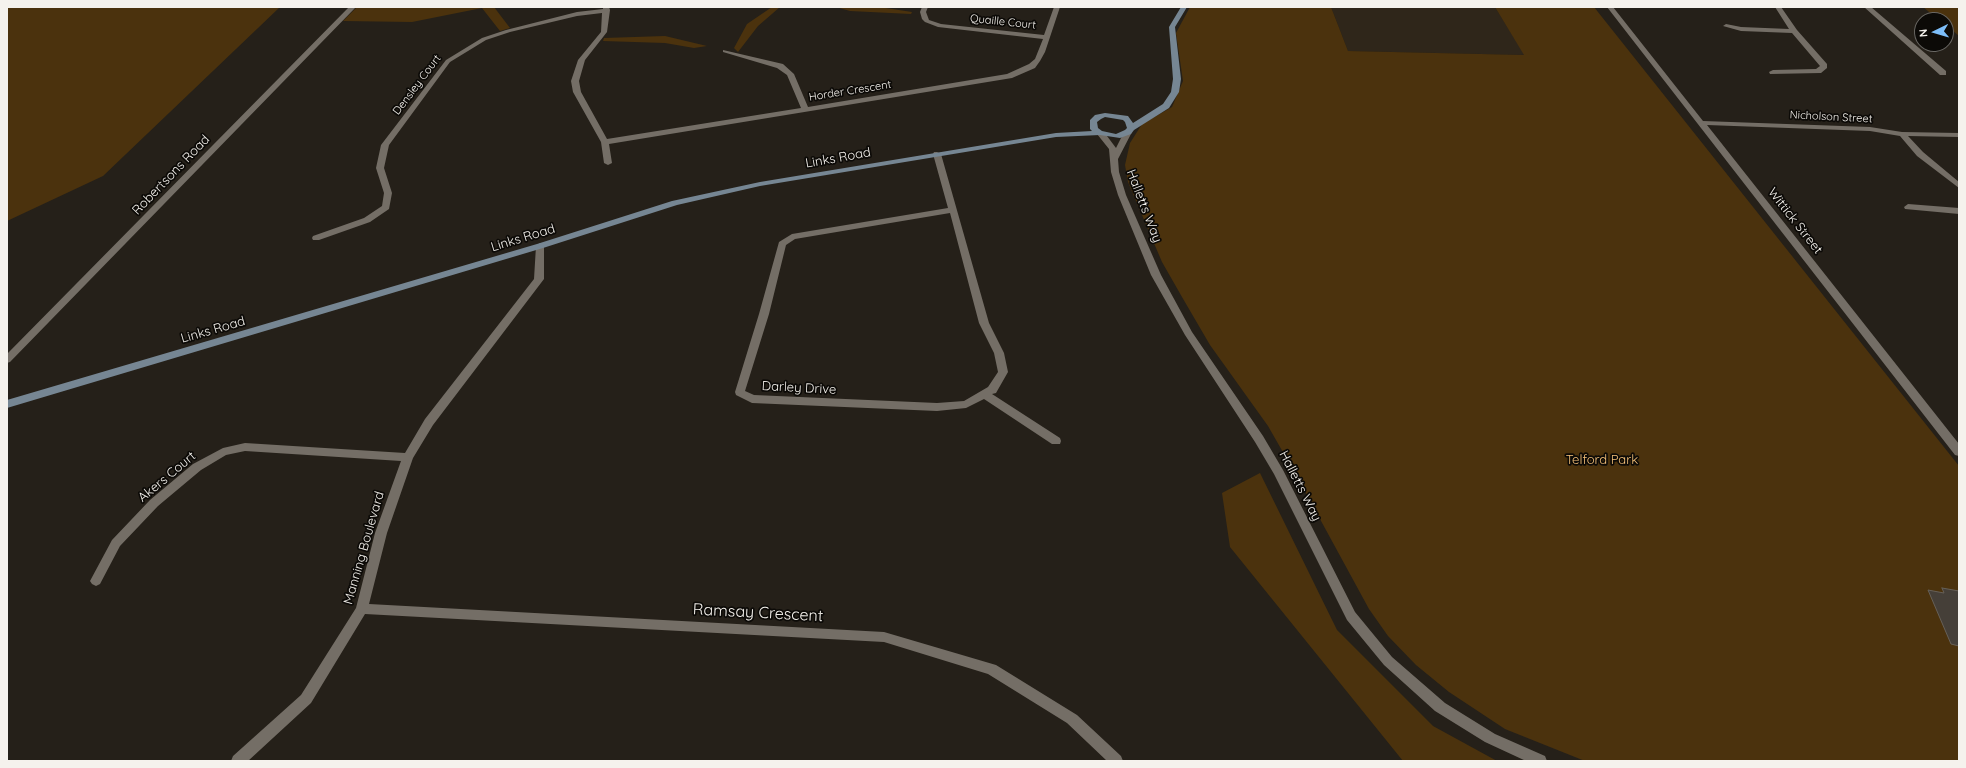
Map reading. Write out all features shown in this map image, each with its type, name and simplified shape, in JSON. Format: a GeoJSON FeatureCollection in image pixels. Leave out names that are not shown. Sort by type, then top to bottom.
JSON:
{"type":"FeatureCollection","features":[{"type":"Feature","properties":{"kind":"street","name":"Robertsons Road"},"geometry":{"type":"LineString","coordinates":[[7,360],[353,7]]}},
{"type":"Feature","properties":{"kind":"street","name":"Quaille Court"},"geometry":{"type":"LineString","coordinates":[[925,7],[923,12],[924,18],[927,22],[940,26],[1046,37]]}},
{"type":"Feature","properties":{"kind":"street","name":"Horder Crescent"},"geometry":{"type":"LineString","coordinates":[[605,142],[1009,76],[1032,66],[1042,52],[1057,7]]}},
{"type":"Feature","properties":{"kind":"street"},"geometry":{"type":"LineString","coordinates":[[1129,130],[1166,106],[1175,92],[1177,79],[1172,40],[1172,27],[1184,7]]}},
{"type":"Feature","properties":{"kind":"street","name":"Wittick Street"},"geometry":{"type":"LineString","coordinates":[[1610,7],[1959,452]]}},
{"type":"Feature","properties":{"kind":"street"},"geometry":{"type":"LineString","coordinates":[[1773,72],[1818,71],[1824,66],[1794,31],[1778,7]]}},
{"type":"Feature","properties":{"kind":"street"},"geometry":{"type":"LineString","coordinates":[[1867,7],[1943,73]]}},
{"type":"Feature","properties":{"kind":"street"},"geometry":{"type":"LineString","coordinates":[[607,9],[604,32],[582,60],[575,81],[578,92],[605,142],[608,163]]}},
{"type":"Feature","properties":{"kind":"street","name":"Densley Court"},"geometry":{"type":"LineString","coordinates":[[316,238],[367,220],[386,206],[388,193],[380,168],[385,145],[448,60],[484,39],[508,31],[577,14],[607,9]]}},
{"type":"Feature","properties":{"kind":"street"},"geometry":{"type":"LineString","coordinates":[[1726,26],[1741,29],[1794,31]]}},
{"type":"Feature","properties":{"kind":"street"},"geometry":{"type":"LineString","coordinates":[[726,51],[780,66],[790,74],[805,109]]}},
{"type":"Feature","properties":{"kind":"street","name":"Links Road"},"geometry":{"type":"LineString","coordinates":[[7,404],[540,246],[683,202],[760,184],[1056,134],[1081,127],[1092,122],[1098,117],[1105,115],[1136,116],[1152,112],[1166,106]]}},
{"type":"Feature","properties":{"kind":"street"},"geometry":{"type":"LineString","coordinates":[[1119,116],[1129,121],[1129,130]]}},
{"type":"Feature","properties":{"kind":"street"},"geometry":{"type":"LineString","coordinates":[[1092,122],[1094,129],[1101,133]]}},
{"type":"Feature","properties":{"kind":"street","name":"Nicholson Street"},"geometry":{"type":"LineString","coordinates":[[1702,124],[1870,129],[1902,134],[1959,135]]}},
{"type":"Feature","properties":{"kind":"street","name":"Links Road"},"geometry":{"type":"LineString","coordinates":[[1056,134],[1101,133],[1117,136],[1129,130]]}},
{"type":"Feature","properties":{"kind":"street","name":"Halletts Way"},"geometry":{"type":"LineString","coordinates":[[1115,157],[1129,130]]}},
{"type":"Feature","properties":{"kind":"street","name":"Halletts Way"},"geometry":{"type":"LineString","coordinates":[[1101,133],[1109,142],[1115,157],[1115,172],[1122,195],[1156,275],[1188,333],[1259,439],[1279,473],[1351,616],[1388,661],[1440,707],[1490,738],[1540,761]]}},
{"type":"Feature","properties":{"kind":"street"},"geometry":{"type":"LineString","coordinates":[[1902,134],[1920,154],[1959,186]]}},
{"type":"Feature","properties":{"kind":"street","name":"Darley Drive"},"geometry":{"type":"LineString","coordinates":[[937,154],[953,210],[984,323],[999,353],[1003,372],[992,390],[966,404],[937,407],[752,399],[740,392],[764,314],[782,244],[792,237],[953,210]]}},
{"type":"Feature","properties":{"kind":"street"},"geometry":{"type":"LineString","coordinates":[[1908,208],[1959,211]]}},
{"type":"Feature","properties":{"kind":"street","name":"Manning Boulevard"},"geometry":{"type":"LineString","coordinates":[[238,761],[306,699],[362,609],[381,533],[408,457],[428,422],[539,279],[540,246]]}},
{"type":"Feature","properties":{"kind":"street"},"geometry":{"type":"LineString","coordinates":[[984,394],[1056,442]]}},
{"type":"Feature","properties":{"kind":"street","name":"Akers Court"},"geometry":{"type":"LineString","coordinates":[[96,581],[116,543],[154,503],[197,467],[223,452],[245,447],[408,457]]}},
{"type":"Feature","properties":{"kind":"street","name":"Ramsay Crescent"},"geometry":{"type":"LineString","coordinates":[[362,609],[884,637],[992,669],[1072,719],[1116,761]]}},
{"type":"Feature","properties":{"kind":"shaded area"},"geometry":{"type":"Polygon","coordinates":[[[1331,7],[1495,7],[1525,55],[1348,51],[1331,7]]]}},
{"type":"Feature","properties":{"kind":"green space"},"geometry":{"type":"Polygon","coordinates":[[[7,7],[280,7],[103,176],[7,221],[7,7]]]}},
{"type":"Feature","properties":{"kind":"green space"},"geometry":{"type":"Polygon","coordinates":[[[357,7],[494,7],[510,28],[500,31],[482,8],[412,22],[343,21],[357,7]]]}},
{"type":"Feature","properties":{"kind":"green space"},"geometry":{"type":"Polygon","coordinates":[[[772,7],[780,7],[758,26],[738,52],[734,48],[747,24],[772,7]]]}},
{"type":"Feature","properties":{"kind":"green space"},"geometry":{"type":"Polygon","coordinates":[[[836,7],[879,7],[912,12],[911,14],[850,11],[836,7]]]}},
{"type":"Feature","properties":{"kind":"green space","name":"Telford Park"},"geometry":{"type":"Polygon","coordinates":[[[1190,7],[1331,7],[1348,51],[1524,55],[1495,7],[1594,7],[1959,466],[1959,761],[1585,761],[1505,729],[1449,692],[1416,665],[1388,636],[1369,609],[1268,426],[1210,345],[1162,262],[1128,182],[1125,165],[1130,143],[1142,124],[1172,107],[1183,81],[1176,33],[1190,7]]]}},
{"type":"Feature","properties":{"kind":"green space"},"geometry":{"type":"Polygon","coordinates":[[[1923,7],[1959,7],[1959,36],[1954,32],[1954,12],[1929,12],[1923,7]]]}},
{"type":"Feature","properties":{"kind":"green space"},"geometry":{"type":"Polygon","coordinates":[[[665,36],[707,46],[694,48],[665,43],[603,41],[604,38],[665,36]]]}},
{"type":"Feature","properties":{"kind":"green space"},"geometry":{"type":"Polygon","coordinates":[[[1260,473],[1337,630],[1433,726],[1497,761],[1403,761],[1230,547],[1222,493],[1260,473]]]}},
{"type":"Feature","properties":{"kind":"building"},"geometry":{"type":"Polygon","coordinates":[[[1942,588],[1959,591],[1959,646],[1951,644],[1928,590],[1944,593],[1942,588]]]}}]}
